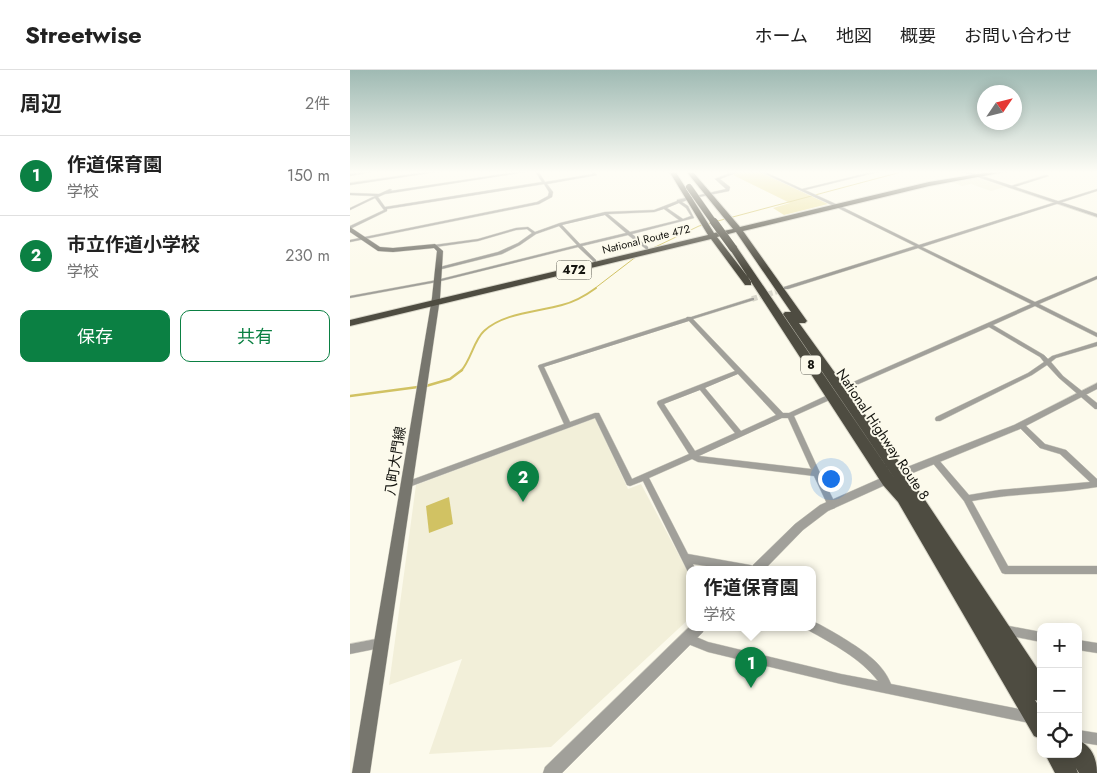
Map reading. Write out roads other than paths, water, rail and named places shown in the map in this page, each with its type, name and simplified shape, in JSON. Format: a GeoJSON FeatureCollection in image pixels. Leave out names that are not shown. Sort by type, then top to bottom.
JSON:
{"type":"FeatureCollection","features":[{"type":"Feature","properties":{"kind":"highway","name":"8"},"geometry":{"type":"LineString","coordinates":[[692,204],[711,235],[732,249]]}},
{"type":"Feature","properties":{"kind":"highway","name":"National Highway Route 8"},"geometry":{"type":"LineString","coordinates":[[703,204],[732,249],[780,314],[797,344],[832,396],[894,478],[1037,686]]}},
{"type":"Feature","properties":{"kind":"highway","name":"8"},"geometry":{"type":"LineString","coordinates":[[716,204],[784,290],[814,344],[814,351]]}},
{"type":"Feature","properties":{"kind":"highway","name":"National Route 472"},"geometry":{"type":"LineString","coordinates":[[350,319],[689,242],[752,223],[839,204]]}},
{"type":"Feature","properties":{"kind":"highway","name":"National Route 472"},"geometry":{"type":"LineString","coordinates":[[736,228],[834,205]]}},
{"type":"Feature","properties":{"kind":"highway"},"geometry":{"type":"LineString","coordinates":[[728,219],[739,223],[752,223]]}},
{"type":"Feature","properties":{"kind":"highway","name":"National Route 472"},"geometry":{"type":"LineString","coordinates":[[350,323],[646,248],[711,235]]}},
{"type":"Feature","properties":{"kind":"highway"},"geometry":{"type":"LineString","coordinates":[[689,242],[708,241],[732,249]]}},
{"type":"Feature","properties":{"kind":"highway","name":"National Highway Route 8"},"geometry":{"type":"LineString","coordinates":[[732,249],[814,351],[840,387],[894,478],[903,498],[1037,720]]}},
{"type":"Feature","properties":{"kind":"highway"},"geometry":{"type":"LineString","coordinates":[[1082,757],[1092,773]]}},
{"type":"Feature","properties":{"kind":"highway"},"geometry":{"type":"LineString","coordinates":[[1058,758],[1067,773]]}},
{"type":"Feature","properties":{"kind":"main road"},"geometry":{"type":"LineString","coordinates":[[350,229],[372,247],[385,250],[435,246]]}},
{"type":"Feature","properties":{"kind":"main road","name":"八町大門線"},"geometry":{"type":"LineString","coordinates":[[361,773],[435,301],[440,251],[435,246]]}},
{"type":"Feature","properties":{"kind":"street"},"geometry":{"type":"LineString","coordinates":[[350,229],[386,210],[382,204]]}},
{"type":"Feature","properties":{"kind":"street"},"geometry":{"type":"LineString","coordinates":[[384,208],[411,204]]}},
{"type":"Feature","properties":{"kind":"street"},"geometry":{"type":"LineString","coordinates":[[350,241],[362,237],[535,204]]}},
{"type":"Feature","properties":{"kind":"street"},"geometry":{"type":"LineString","coordinates":[[438,269],[500,252],[519,244],[534,233],[560,224],[606,213],[640,213],[665,208],[673,204]]}},
{"type":"Feature","properties":{"kind":"street"},"geometry":{"type":"LineString","coordinates":[[350,297],[437,281],[693,218],[687,207],[682,204]]}},
{"type":"Feature","properties":{"kind":"street"},"geometry":{"type":"LineString","coordinates":[[784,290],[815,282],[816,279],[1054,204]]}},
{"type":"Feature","properties":{"kind":"street"},"geometry":{"type":"LineString","coordinates":[[1059,204],[1097,216]]}},
{"type":"Feature","properties":{"kind":"street"},"geometry":{"type":"LineString","coordinates":[[834,205],[1097,335]]}},
{"type":"Feature","properties":{"kind":"street"},"geometry":{"type":"LineString","coordinates":[[665,208],[682,220]]}},
{"type":"Feature","properties":{"kind":"street"},"geometry":{"type":"LineString","coordinates":[[606,213],[646,248]]}},
{"type":"Feature","properties":{"kind":"street"},"geometry":{"type":"LineString","coordinates":[[560,224],[594,261]]}},
{"type":"Feature","properties":{"kind":"street"},"geometry":{"type":"LineString","coordinates":[[435,246],[478,240],[516,229],[528,228],[534,233]]}},
{"type":"Feature","properties":{"kind":"street"},"geometry":{"type":"LineString","coordinates":[[840,387],[852,385],[1097,277]]}},
{"type":"Feature","properties":{"kind":"street"},"geometry":{"type":"LineString","coordinates":[[568,426],[541,366],[752,299]]}},
{"type":"Feature","properties":{"kind":"street"},"geometry":{"type":"LineString","coordinates":[[689,318],[781,416]]}},
{"type":"Feature","properties":{"kind":"street"},"geometry":{"type":"LineString","coordinates":[[990,325],[1032,349],[1097,407]]}},
{"type":"Feature","properties":{"kind":"street"},"geometry":{"type":"LineString","coordinates":[[938,419],[1030,374],[1054,357],[1097,344]]}},
{"type":"Feature","properties":{"kind":"street"},"geometry":{"type":"LineString","coordinates":[[739,372],[660,403],[694,456],[698,459],[816,474]]}},
{"type":"Feature","properties":{"kind":"street"},"geometry":{"type":"LineString","coordinates":[[701,386],[740,435]]}},
{"type":"Feature","properties":{"kind":"street"},"geometry":{"type":"LineString","coordinates":[[760,566],[799,527],[824,508],[1021,425],[1097,386]]}},
{"type":"Feature","properties":{"kind":"street"},"geometry":{"type":"LineString","coordinates":[[405,485],[597,415],[630,483],[645,478],[781,416],[832,396]]}},
{"type":"Feature","properties":{"kind":"street"},"geometry":{"type":"LineString","coordinates":[[790,414],[816,474],[832,505]]}},
{"type":"Feature","properties":{"kind":"street"},"geometry":{"type":"LineString","coordinates":[[1021,425],[1043,446],[1063,452],[1097,484]]}},
{"type":"Feature","properties":{"kind":"street"},"geometry":{"type":"LineString","coordinates":[[935,461],[967,499],[1005,570],[1097,570]]}},
{"type":"Feature","properties":{"kind":"street"},"geometry":{"type":"LineString","coordinates":[[645,478],[689,566]]}},
{"type":"Feature","properties":{"kind":"street"},"geometry":{"type":"LineString","coordinates":[[967,499],[992,493],[1070,489],[1097,484]]}},
{"type":"Feature","properties":{"kind":"street"},"geometry":{"type":"LineString","coordinates":[[685,558],[732,566]]}},
{"type":"Feature","properties":{"kind":"street"},"geometry":{"type":"LineString","coordinates":[[816,628],[850,649],[873,667],[886,682],[887,688]]}},
{"type":"Feature","properties":{"kind":"street"},"geometry":{"type":"LineString","coordinates":[[999,629],[1037,636]]}},
{"type":"Feature","properties":{"kind":"street"},"geometry":{"type":"LineString","coordinates":[[551,773],[694,631]]}},
{"type":"Feature","properties":{"kind":"street"},"geometry":{"type":"LineString","coordinates":[[687,638],[717,649],[1037,723]]}},
{"type":"Feature","properties":{"kind":"street"},"geometry":{"type":"LineString","coordinates":[[350,649],[381,643]]}},
{"type":"Feature","properties":{"kind":"street"},"geometry":{"type":"LineString","coordinates":[[1082,646],[1097,648]]}},
{"type":"Feature","properties":{"kind":"street"},"geometry":{"type":"LineString","coordinates":[[1082,737],[1097,739]]}},
{"type":"Feature","properties":{"kind":"waterway"},"geometry":{"type":"LineString","coordinates":[[651,249],[699,226],[782,204]]}},
{"type":"Feature","properties":{"kind":"waterway"},"geometry":{"type":"LineString","coordinates":[[594,289],[637,256]]}},
{"type":"Feature","properties":{"kind":"waterway"},"geometry":{"type":"LineString","coordinates":[[461,371],[481,335],[492,325],[510,317],[571,302],[596,288]]}},
{"type":"Feature","properties":{"kind":"waterway"},"geometry":{"type":"LineString","coordinates":[[426,386],[450,379],[461,371]]}},
{"type":"Feature","properties":{"kind":"waterway"},"geometry":{"type":"LineString","coordinates":[[350,396],[418,387]]}},
{"type":"Feature","properties":{"kind":"tunnel"},"geometry":{"type":"LineString","coordinates":[[752,299],[785,289]]}},
{"type":"Feature","properties":{"kind":"place","name":"市立作道小学校"},"geometry":{"type":"Point","coordinates":[523,502]}},
{"type":"Feature","properties":{"kind":"place","name":"作道保育園"},"geometry":{"type":"Point","coordinates":[751,688]}}]}
